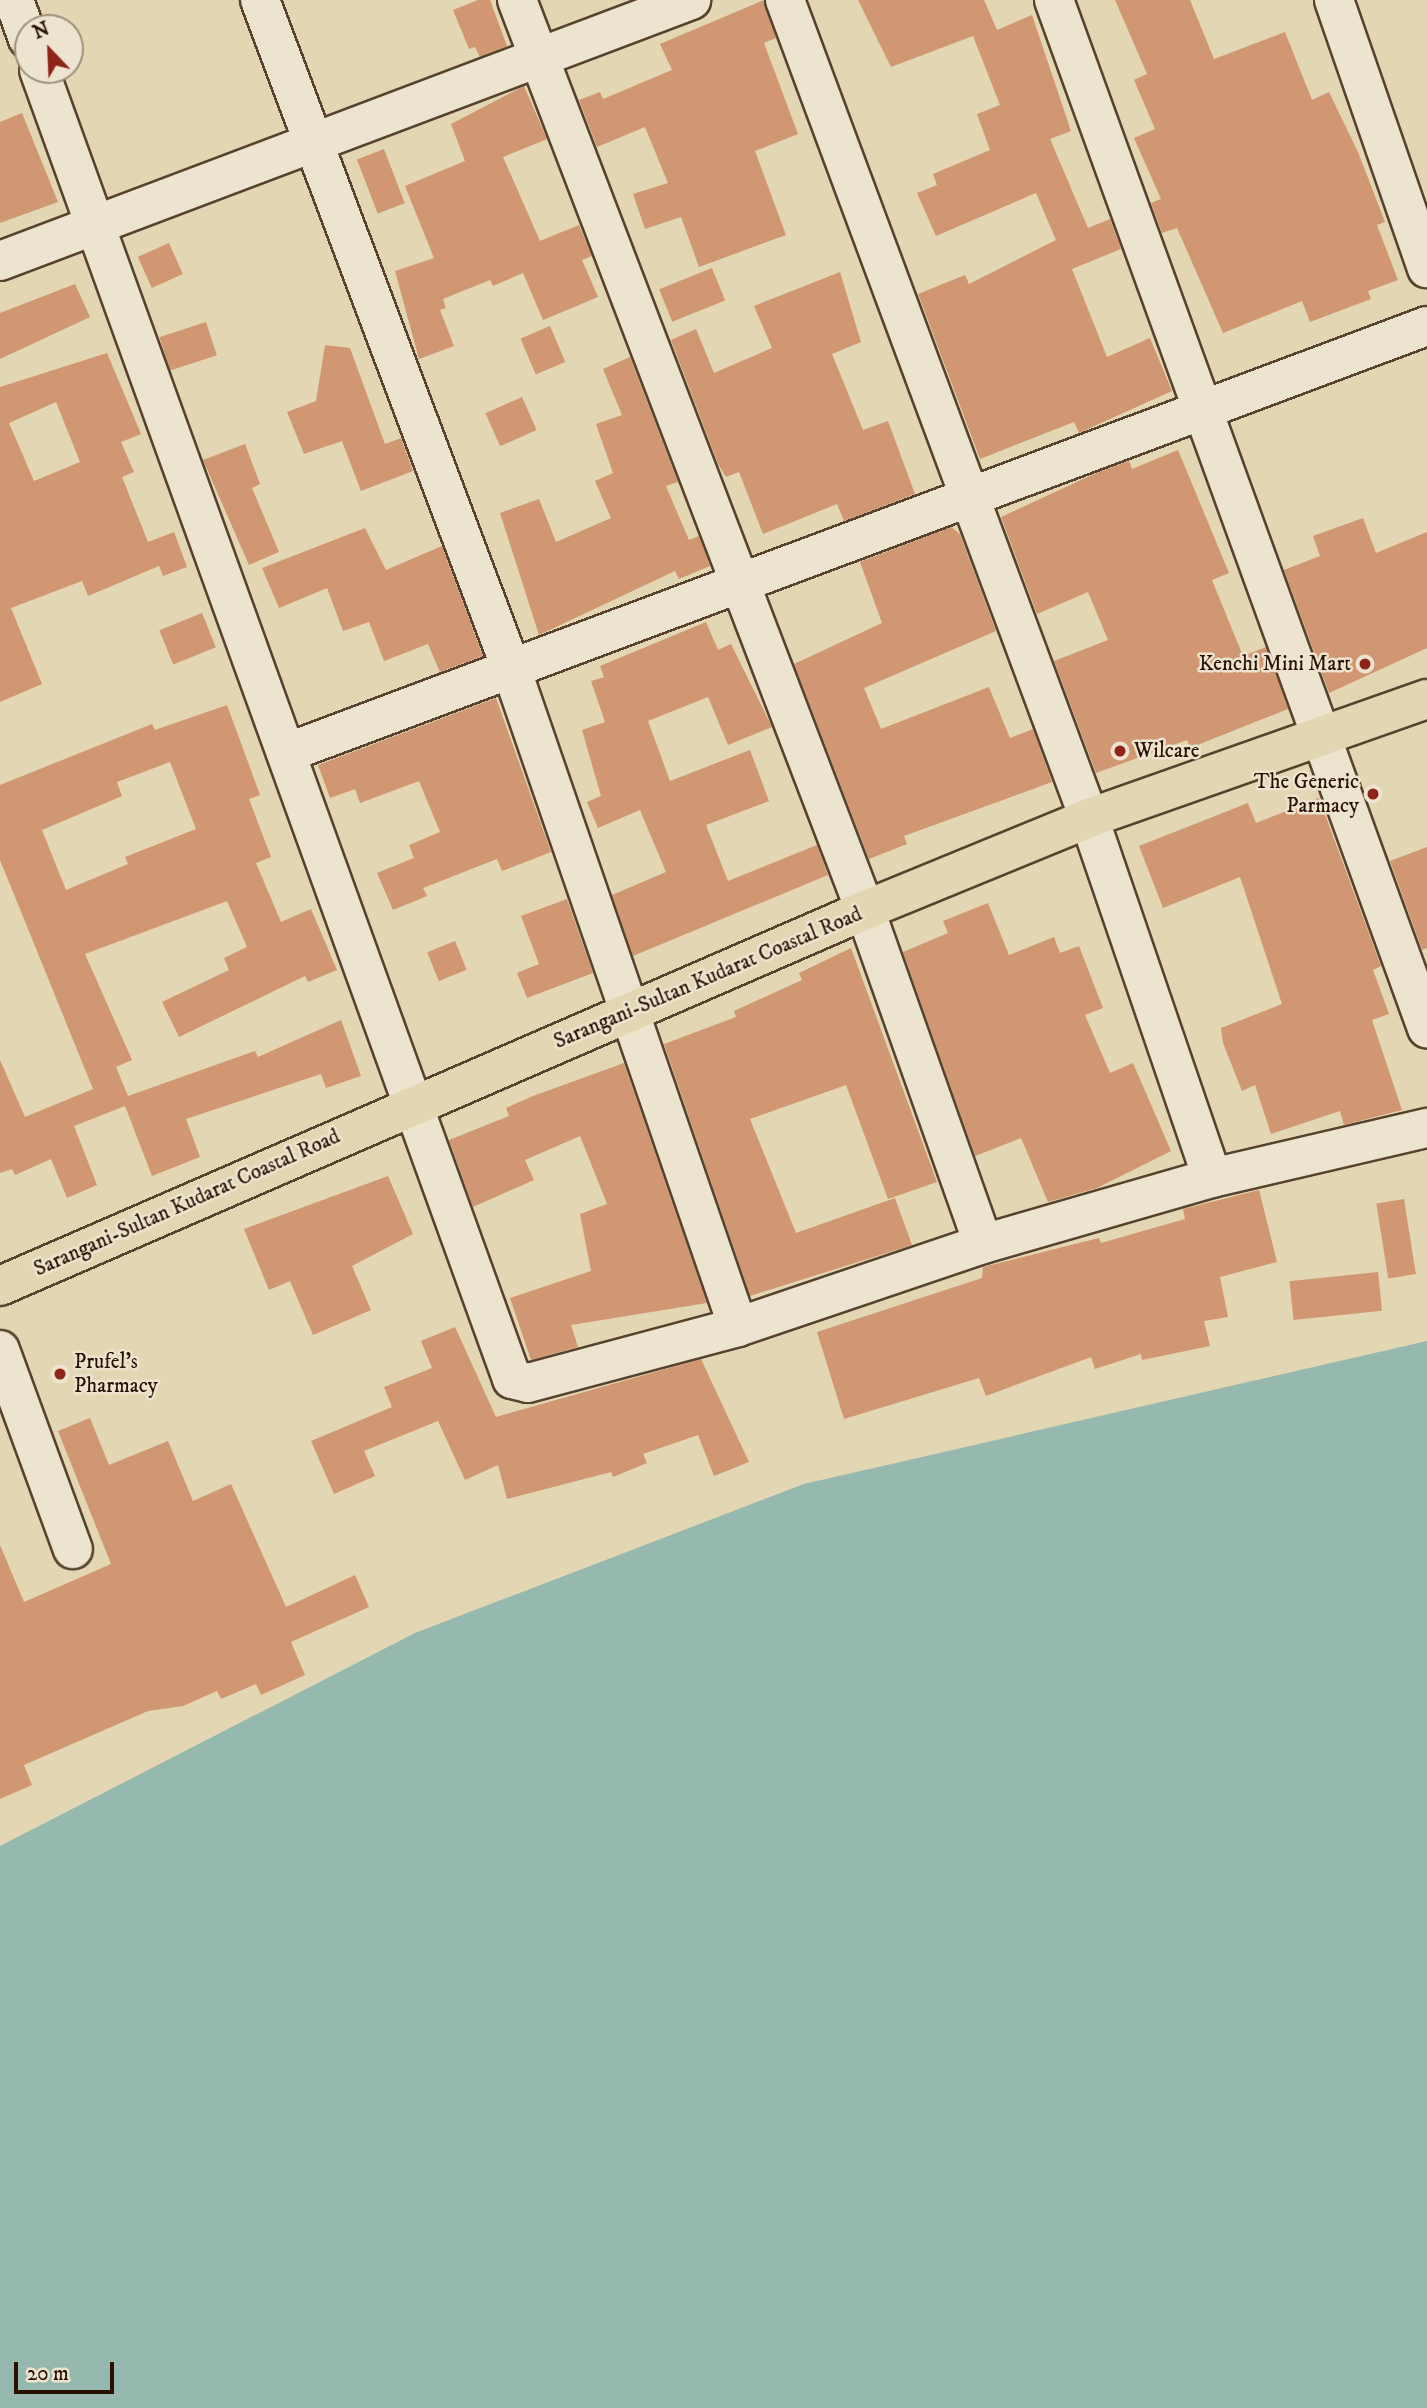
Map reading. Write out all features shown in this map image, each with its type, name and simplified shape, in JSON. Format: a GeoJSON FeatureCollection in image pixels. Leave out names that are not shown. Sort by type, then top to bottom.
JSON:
{"type":"FeatureCollection","features":[{"type":"Feature","properties":{"kind":"main road","name":"Sarangani-Sultan Kudarat Coastal Road"},"geometry":{"type":"LineString","coordinates":[[0,1286],[411,1104],[1089,818],[1427,699]]}},
{"type":"Feature","properties":{"kind":"street"},"geometry":{"type":"LineString","coordinates":[[260,0],[316,138],[511,668],[632,1010],[738,1327]]}},
{"type":"Feature","properties":{"kind":"street"},"geometry":{"type":"LineString","coordinates":[[517,0],[865,911],[983,1244]]}},
{"type":"Feature","properties":{"kind":"street"},"geometry":{"type":"LineString","coordinates":[[0,261],[316,138],[691,0]]}},
{"type":"Feature","properties":{"kind":"street"},"geometry":{"type":"LineString","coordinates":[[785,0],[964,495],[1089,818],[1212,1178]]}},
{"type":"Feature","properties":{"kind":"street"},"geometry":{"type":"LineString","coordinates":[[1054,0],[1204,406],[1427,1028]]}},
{"type":"Feature","properties":{"kind":"street"},"geometry":{"type":"LineString","coordinates":[[1334,0],[1427,268]]}},
{"type":"Feature","properties":{"kind":"street"},"geometry":{"type":"LineString","coordinates":[[44,84],[512,1379],[528,1383],[738,1327],[983,1244],[1212,1178],[1427,1128]]}},
{"type":"Feature","properties":{"kind":"street"},"geometry":{"type":"LineString","coordinates":[[286,753],[964,495],[1427,326]]}},
{"type":"Feature","properties":{"kind":"street"},"geometry":{"type":"LineString","coordinates":[[0,1350],[73,1549]]}},
{"type":"Feature","properties":{"kind":"water"},"geometry":{"type":"Polygon","coordinates":[[[1427,1341],[1427,2408],[0,2408],[0,1846],[415,1633],[804,1484],[1427,1341]]]}},
{"type":"Feature","properties":{"kind":"building"},"geometry":{"type":"Polygon","coordinates":[[[478,0],[490,0],[507,46],[480,57],[475,47],[469,49],[453,10],[478,0]]]}},
{"type":"Feature","properties":{"kind":"building"},"geometry":{"type":"Polygon","coordinates":[[[764,0],[776,38],[764,43],[798,134],[755,151],[786,235],[699,267],[681,217],[645,229],[633,194],[668,183],[645,127],[597,147],[579,100],[600,92],[603,99],[672,70],[660,44],[764,0]]]}},
{"type":"Feature","properties":{"kind":"building"},"geometry":{"type":"Polygon","coordinates":[[[858,0],[984,0],[997,30],[1032,15],[1071,131],[1050,139],[1088,228],[1110,219],[1121,249],[1072,269],[1107,357],[1150,338],[1172,391],[1079,433],[1074,422],[980,459],[918,294],[965,275],[969,284],[1056,240],[1036,193],[936,236],[917,193],[937,185],[933,174],[990,150],[977,114],[1000,105],[973,36],[891,67],[858,0]]]}},
{"type":"Feature","properties":{"kind":"building"},"geometry":{"type":"Polygon","coordinates":[[[1115,0],[1190,0],[1214,59],[1285,32],[1312,100],[1329,92],[1358,152],[1385,222],[1377,225],[1398,280],[1368,291],[1371,299],[1310,322],[1302,301],[1223,333],[1177,228],[1162,233],[1151,203],[1161,199],[1134,138],[1155,129],[1134,80],[1147,74],[1115,0]]]}},
{"type":"Feature","properties":{"kind":"building"},"geometry":{"type":"Polygon","coordinates":[[[524,86],[547,139],[503,157],[540,241],[579,225],[592,256],[582,260],[598,297],[543,320],[523,273],[493,286],[490,280],[443,299],[446,308],[440,310],[454,346],[419,359],[395,271],[434,258],[405,186],[465,161],[451,124],[524,86]]]}},
{"type":"Feature","properties":{"kind":"building"},"geometry":{"type":"Polygon","coordinates":[[[22,113],[58,202],[0,223],[0,122],[22,113]]]}},
{"type":"Feature","properties":{"kind":"building"},"geometry":{"type":"Polygon","coordinates":[[[384,149],[405,203],[378,214],[357,159],[384,149]]]}},
{"type":"Feature","properties":{"kind":"building"},"geometry":{"type":"Polygon","coordinates":[[[169,243],[183,274],[152,288],[138,257],[169,243]]]}},
{"type":"Feature","properties":{"kind":"building"},"geometry":{"type":"Polygon","coordinates":[[[712,268],[725,300],[672,322],[659,289],[712,268]]]}},
{"type":"Feature","properties":{"kind":"building"},"geometry":{"type":"Polygon","coordinates":[[[840,272],[861,342],[832,354],[863,430],[888,421],[915,494],[844,521],[837,504],[763,534],[739,472],[726,477],[718,464],[671,340],[696,329],[714,373],[772,348],[754,306],[840,272]]]}},
{"type":"Feature","properties":{"kind":"building"},"geometry":{"type":"Polygon","coordinates":[[[75,284],[90,317],[0,359],[0,313],[75,284]]]}},
{"type":"Feature","properties":{"kind":"building"},"geometry":{"type":"Polygon","coordinates":[[[206,322],[217,355],[170,370],[159,337],[206,322]]]}},
{"type":"Feature","properties":{"kind":"building"},"geometry":{"type":"Polygon","coordinates":[[[550,326],[565,362],[536,374],[521,339],[550,326]]]}},
{"type":"Feature","properties":{"kind":"building"},"geometry":{"type":"Polygon","coordinates":[[[325,345],[350,348],[385,444],[401,438],[413,471],[361,491],[342,441],[304,454],[287,412],[316,401],[325,345]]]}},
{"type":"Feature","properties":{"kind":"building"},"geometry":{"type":"Polygon","coordinates":[[[107,353],[141,434],[121,442],[134,472],[122,477],[148,542],[174,532],[187,567],[163,576],[159,566],[88,596],[82,581],[11,608],[42,684],[0,702],[0,387],[107,353]],[[56,402],[9,423],[34,481],[80,462],[56,402]]]}},
{"type":"Feature","properties":{"kind":"building"},"geometry":{"type":"Polygon","coordinates":[[[630,357],[678,482],[666,486],[689,540],[699,536],[710,566],[679,579],[675,571],[539,635],[500,513],[539,499],[556,542],[611,518],[595,481],[613,473],[596,424],[622,415],[603,369],[630,357]]]}},
{"type":"Feature","properties":{"kind":"building"},"geometry":{"type":"Polygon","coordinates":[[[522,397],[537,430],[500,446],[485,413],[522,397]]]}},
{"type":"Feature","properties":{"kind":"building"},"geometry":{"type":"Polygon","coordinates":[[[245,444],[260,484],[252,488],[279,552],[249,565],[203,460],[245,444]]]}},
{"type":"Feature","properties":{"kind":"building"},"geometry":{"type":"Polygon","coordinates":[[[1178,450],[1229,573],[1212,580],[1243,656],[1266,647],[1288,709],[1190,748],[1187,740],[1096,773],[1054,661],[1108,640],[1088,592],[1037,614],[1001,517],[1096,473],[1129,461],[1132,469],[1178,450]]]}},
{"type":"Feature","properties":{"kind":"building"},"geometry":{"type":"Polygon","coordinates":[[[1363,518],[1376,553],[1427,532],[1427,648],[1329,693],[1284,570],[1320,556],[1313,536],[1363,518]]]}},
{"type":"Feature","properties":{"kind":"building"},"geometry":{"type":"Polygon","coordinates":[[[951,527],[960,534],[996,631],[864,688],[881,729],[989,687],[1010,738],[1033,729],[1052,782],[904,836],[907,844],[869,859],[794,664],[882,623],[860,562],[951,527]]]}},
{"type":"Feature","properties":{"kind":"building"},"geometry":{"type":"Polygon","coordinates":[[[365,528],[386,570],[442,546],[483,656],[440,672],[428,644],[384,661],[369,622],[343,631],[327,588],[279,608],[262,568],[365,528]]]}},
{"type":"Feature","properties":{"kind":"building"},"geometry":{"type":"Polygon","coordinates":[[[202,613],[216,647],[173,665],[159,630],[202,613]]]}},
{"type":"Feature","properties":{"kind":"building"},"geometry":{"type":"Polygon","coordinates":[[[706,622],[718,650],[731,644],[772,727],[728,745],[708,697],[648,721],[670,781],[750,750],[769,801],[706,825],[728,881],[817,845],[828,875],[633,956],[612,895],[666,872],[640,810],[598,828],[587,802],[601,796],[582,730],[605,722],[591,681],[604,677],[600,666],[706,622]]]}},
{"type":"Feature","properties":{"kind":"building"},"geometry":{"type":"Polygon","coordinates":[[[496,698],[551,852],[502,871],[497,859],[423,888],[427,896],[393,910],[377,873],[414,858],[409,845],[440,832],[419,781],[360,803],[355,789],[330,798],[318,765],[496,698]]]}},
{"type":"Feature","properties":{"kind":"building"},"geometry":{"type":"Polygon","coordinates":[[[227,705],[260,795],[249,799],[271,857],[256,863],[281,922],[311,909],[337,970],[308,982],[305,976],[179,1037],[162,1002],[229,970],[224,958],[247,947],[227,901],[85,954],[132,1060],[116,1067],[128,1096],[255,1051],[258,1057],[341,1020],[361,1076],[326,1088],[321,1074],[186,1119],[200,1157],[152,1176],[125,1106],[74,1126],[97,1185],[67,1198],[51,1159],[15,1175],[12,1169],[0,1173],[0,1060],[25,1117],[93,1089],[0,860],[0,785],[152,724],[155,730],[227,705]],[[170,762],[117,782],[122,796],[42,830],[66,890],[128,864],[125,857],[196,829],[170,762]]]}},
{"type":"Feature","properties":{"kind":"building"},"geometry":{"type":"Polygon","coordinates":[[[1319,798],[1381,966],[1373,970],[1389,1014],[1372,1020],[1402,1110],[1344,1125],[1340,1111],[1271,1134],[1255,1085],[1242,1091],[1223,1043],[1221,1028],[1282,1004],[1240,877],[1163,908],[1139,846],[1248,803],[1256,823],[1319,798]]]}},
{"type":"Feature","properties":{"kind":"building"},"geometry":{"type":"Polygon","coordinates":[[[1427,847],[1427,948],[1422,950],[1390,861],[1427,847]]]}},
{"type":"Feature","properties":{"kind":"building"},"geometry":{"type":"Polygon","coordinates":[[[567,899],[593,973],[527,998],[517,973],[539,964],[521,916],[567,899]]]}},
{"type":"Feature","properties":{"kind":"building"},"geometry":{"type":"Polygon","coordinates":[[[988,903],[1009,955],[1054,937],[1060,953],[1079,946],[1103,1008],[1085,1015],[1110,1073],[1133,1063],[1171,1151],[1097,1188],[1048,1202],[1021,1138],[975,1156],[903,952],[948,933],[943,921],[988,903]]]}},
{"type":"Feature","properties":{"kind":"building"},"geometry":{"type":"Polygon","coordinates":[[[455,941],[467,970],[439,981],[427,952],[455,941]]]}},
{"type":"Feature","properties":{"kind":"building"},"geometry":{"type":"Polygon","coordinates":[[[851,948],[937,1182],[888,1199],[846,1085],[750,1119],[796,1233],[895,1198],[912,1245],[750,1296],[664,1044],[736,1017],[734,1011],[802,980],[799,973],[851,948]]]}},
{"type":"Feature","properties":{"kind":"building"},"geometry":{"type":"Polygon","coordinates":[[[624,1063],[707,1303],[571,1325],[578,1347],[531,1360],[510,1298],[591,1271],[580,1214],[607,1204],[580,1136],[525,1160],[534,1180],[473,1207],[449,1140],[509,1116],[506,1108],[533,1096],[624,1063]]]}},
{"type":"Feature","properties":{"kind":"building"},"geometry":{"type":"Polygon","coordinates":[[[388,1176],[413,1234],[352,1266],[371,1310],[313,1335],[290,1281],[269,1290],[244,1229],[388,1176]]]}},
{"type":"Feature","properties":{"kind":"building"},"geometry":{"type":"Polygon","coordinates":[[[1259,1190],[1277,1262],[1220,1277],[1228,1317],[1204,1321],[1210,1346],[1142,1360],[1141,1354],[1095,1369],[1091,1357],[986,1396],[979,1378],[844,1419],[817,1332],[982,1278],[983,1267],[1099,1238],[1101,1243],[1185,1219],[1183,1209],[1259,1190]]]}},
{"type":"Feature","properties":{"kind":"building"},"geometry":{"type":"Polygon","coordinates":[[[1404,1199],[1416,1274],[1388,1278],[1376,1203],[1404,1199]]]}},
{"type":"Feature","properties":{"kind":"building"},"geometry":{"type":"Polygon","coordinates":[[[1378,1272],[1382,1311],[1294,1320],[1289,1281],[1378,1272]]]}},
{"type":"Feature","properties":{"kind":"building"},"geometry":{"type":"Polygon","coordinates":[[[455,1327],[496,1417],[701,1359],[749,1462],[714,1476],[698,1435],[643,1454],[647,1463],[613,1477],[611,1472],[507,1499],[498,1465],[465,1480],[438,1421],[364,1451],[375,1476],[334,1494],[311,1441],[392,1407],[384,1387],[432,1368],[421,1341],[455,1327]]]}},
{"type":"Feature","properties":{"kind":"building"},"geometry":{"type":"Polygon","coordinates":[[[90,1418],[109,1465],[168,1441],[193,1501],[231,1484],[286,1607],[355,1575],[369,1607],[291,1642],[305,1675],[261,1695],[256,1684],[221,1699],[217,1691],[183,1706],[148,1711],[24,1765],[32,1785],[0,1799],[0,1545],[24,1602],[111,1564],[58,1431],[90,1418]]]}},
{"type":"Feature","properties":{"kind":"place","name":"Kenchi Mini Mart"},"geometry":{"type":"Point","coordinates":[1365,664]}},
{"type":"Feature","properties":{"kind":"place","name":"Wilcare"},"geometry":{"type":"Point","coordinates":[1120,751]}},
{"type":"Feature","properties":{"kind":"place","name":"The Generic Parmacy"},"geometry":{"type":"Point","coordinates":[1373,794]}},
{"type":"Feature","properties":{"kind":"place","name":"Prufel's Pharmacy"},"geometry":{"type":"Point","coordinates":[60,1374]}}]}
